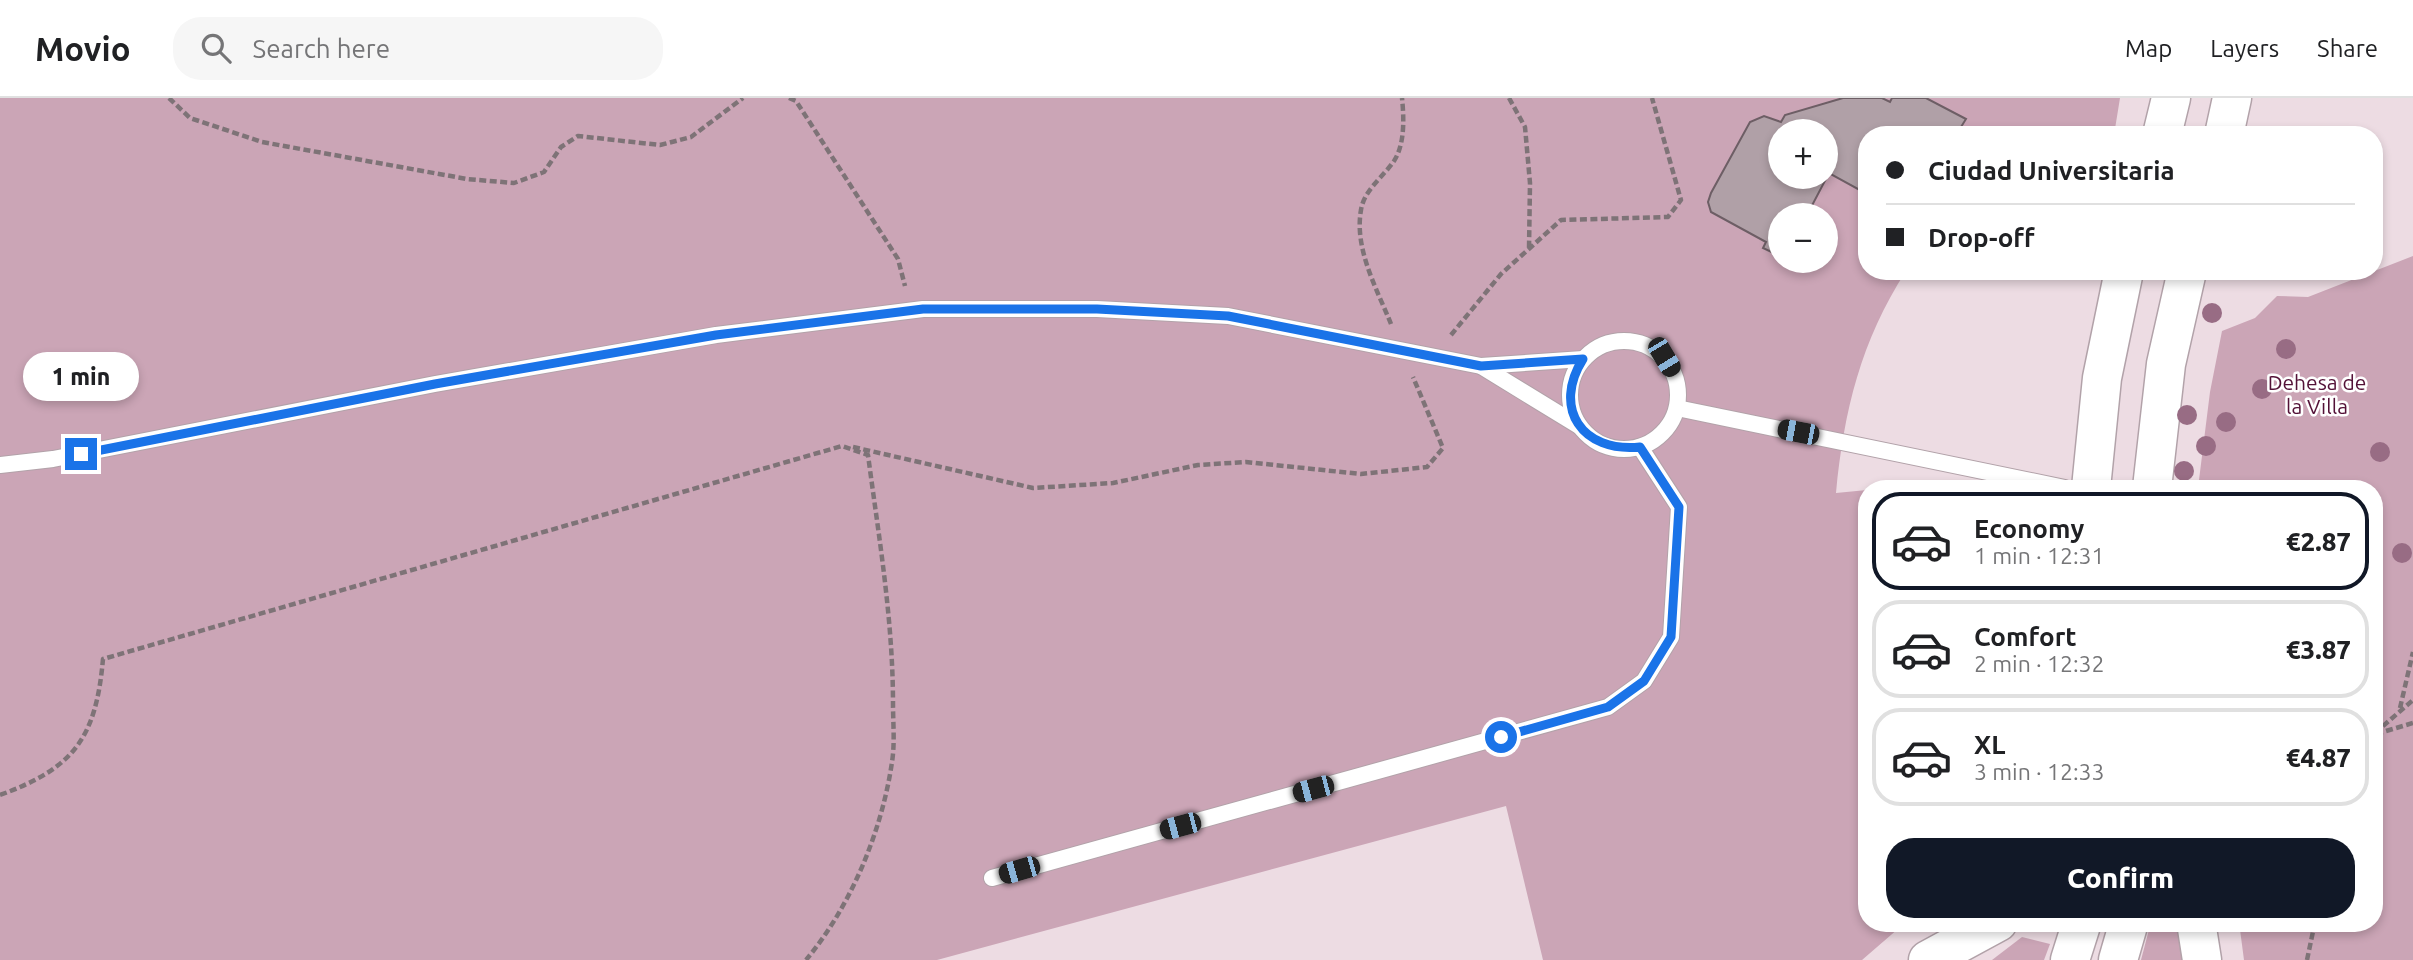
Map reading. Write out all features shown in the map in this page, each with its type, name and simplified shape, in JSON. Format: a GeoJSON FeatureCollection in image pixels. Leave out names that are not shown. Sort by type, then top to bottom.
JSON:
{"type":"FeatureCollection","features":[{"type":"Feature","properties":{"kind":"main road"},"geometry":{"type":"LineString","coordinates":[[2164,126],[2171,98]]}},
{"type":"Feature","properties":{"kind":"main road"},"geometry":{"type":"LineString","coordinates":[[2226,126],[2232,98]]}},
{"type":"Feature","properties":{"kind":"main road"},"geometry":{"type":"LineString","coordinates":[[2092,480],[2102,378],[2122,280]]}},
{"type":"Feature","properties":{"kind":"main road"},"geometry":{"type":"LineString","coordinates":[[2153,480],[2166,364],[2185,280]]}},
{"type":"Feature","properties":{"kind":"main road"},"geometry":{"type":"LineString","coordinates":[[1928,960],[1980,932]]}},
{"type":"Feature","properties":{"kind":"main road"},"geometry":{"type":"LineString","coordinates":[[2070,960],[2079,932]]}},
{"type":"Feature","properties":{"kind":"main road"},"geometry":{"type":"LineString","coordinates":[[2118,960],[2126,932]]}},
{"type":"Feature","properties":{"kind":"main road"},"geometry":{"type":"LineString","coordinates":[[2198,932],[2202,960]]}},
{"type":"Feature","properties":{"kind":"lane"},"geometry":{"type":"LineString","coordinates":[[0,465],[53,459],[435,384],[716,335],[911,310],[1097,309],[1228,316],[1481,366],[1583,359]]}},
{"type":"Feature","properties":{"kind":"lane"},"geometry":{"type":"LineString","coordinates":[[1481,366],[1579,426],[1591,438],[1606,446],[1640,447],[1656,439],[1670,425],[1677,408],[1679,390],[1674,373],[1664,357],[1650,346],[1632,341],[1614,341],[1597,347],[1583,359],[1573,374],[1569,392],[1571,410],[1579,426]]}},
{"type":"Feature","properties":{"kind":"lane"},"geometry":{"type":"LineString","coordinates":[[1677,408],[2026,480]]}},
{"type":"Feature","properties":{"kind":"lane"},"geometry":{"type":"LineString","coordinates":[[992,878],[1608,707],[1644,681],[1671,637],[1679,507],[1640,447]]}},
{"type":"Feature","properties":{"kind":"path"},"geometry":{"type":"LineString","coordinates":[[170,98],[190,118],[262,142],[467,179],[514,183],[544,172],[561,147],[578,136],[660,145],[691,137],[743,98]]}},
{"type":"Feature","properties":{"kind":"path"},"geometry":{"type":"LineString","coordinates":[[789,98],[796,101],[898,259],[911,310]]}},
{"type":"Feature","properties":{"kind":"path"},"geometry":{"type":"LineString","coordinates":[[0,795],[37,781],[59,767],[80,743],[91,723],[103,659],[842,446],[881,452],[920,464],[1033,488],[1114,484],[1198,466],[1246,462],[1361,474],[1427,467],[1438,458],[1443,448],[1368,267],[1359,230],[1361,207],[1375,182],[1395,159],[1404,130],[1402,98]]}},
{"type":"Feature","properties":{"kind":"path"},"geometry":{"type":"LineString","coordinates":[[1509,98],[1525,127],[1530,183],[1529,249]]}},
{"type":"Feature","properties":{"kind":"path"},"geometry":{"type":"LineString","coordinates":[[1433,357],[1501,274],[1562,220],[1668,218],[1681,200],[1652,98]]}},
{"type":"Feature","properties":{"kind":"path"},"geometry":{"type":"LineString","coordinates":[[806,960],[827,935],[861,868],[883,806],[893,760],[893,679],[888,602],[868,455],[842,446]]}},
{"type":"Feature","properties":{"kind":"path"},"geometry":{"type":"LineString","coordinates":[[2400,708],[2413,652]]}},
{"type":"Feature","properties":{"kind":"path"},"geometry":{"type":"LineString","coordinates":[[2383,725],[2413,699]]}},
{"type":"Feature","properties":{"kind":"path"},"geometry":{"type":"LineString","coordinates":[[2383,731],[2413,723]]}},
{"type":"Feature","properties":{"kind":"path"},"geometry":{"type":"LineString","coordinates":[[2306,960],[2313,932]]}},
{"type":"Feature","properties":{"kind":"green space"},"geometry":{"type":"Polygon","coordinates":[[[0,98],[2120,98],[2115,126],[1858,126],[1858,280],[1900,280],[1877,324],[1857,377],[1844,433],[1836,493],[1858,491],[1858,932],[1894,932],[1862,960],[1543,960],[1506,806],[937,960],[0,960],[0,98]]]}},
{"type":"Feature","properties":{"kind":"green space","name":"Dehesa de la Villa"},"geometry":{"type":"Polygon","coordinates":[[[2413,256],[2413,960],[2244,960],[2240,932],[2383,932],[2383,480],[2199,480],[2210,392],[2222,331],[2255,318],[2277,296],[2308,297],[2352,280],[2383,280],[2383,268],[2413,256]]]}},
{"type":"Feature","properties":{"kind":"green space"},"geometry":{"type":"Polygon","coordinates":[[[2148,932],[2183,932],[2187,960],[2141,960],[2148,932]]]}},
{"type":"Feature","properties":{"kind":"green space"},"geometry":{"type":"Polygon","coordinates":[[[2022,937],[2050,944],[2044,960],[1992,960],[2022,937]]]}},
{"type":"Feature","properties":{"kind":"building"},"geometry":{"type":"Polygon","coordinates":[[[1843,98],[1882,98],[1890,102],[1892,98],[1926,98],[1966,119],[1962,126],[1858,126],[1858,189],[1838,178],[1838,119],[1783,119],[1785,115],[1843,98]]]}},
{"type":"Feature","properties":{"kind":"building"},"geometry":{"type":"Polygon","coordinates":[[[1764,116],[1772,119],[1768,119],[1768,189],[1821,189],[1813,203],[1768,203],[1768,250],[1763,248],[1766,242],[1711,212],[1708,202],[1750,122],[1764,116]]]}},
{"type":"Feature","properties":{"kind":"route"},"geometry":{"type":"LineString","coordinates":[[81,454],[435,384],[716,335],[923,309],[1097,309],[1228,316],[1481,366],[1583,359],[1573,374],[1569,392],[1571,410],[1579,426],[1591,438],[1606,446],[1623,449],[1640,447],[1679,507],[1671,637],[1644,681],[1608,707],[1501,737]]}}]}
